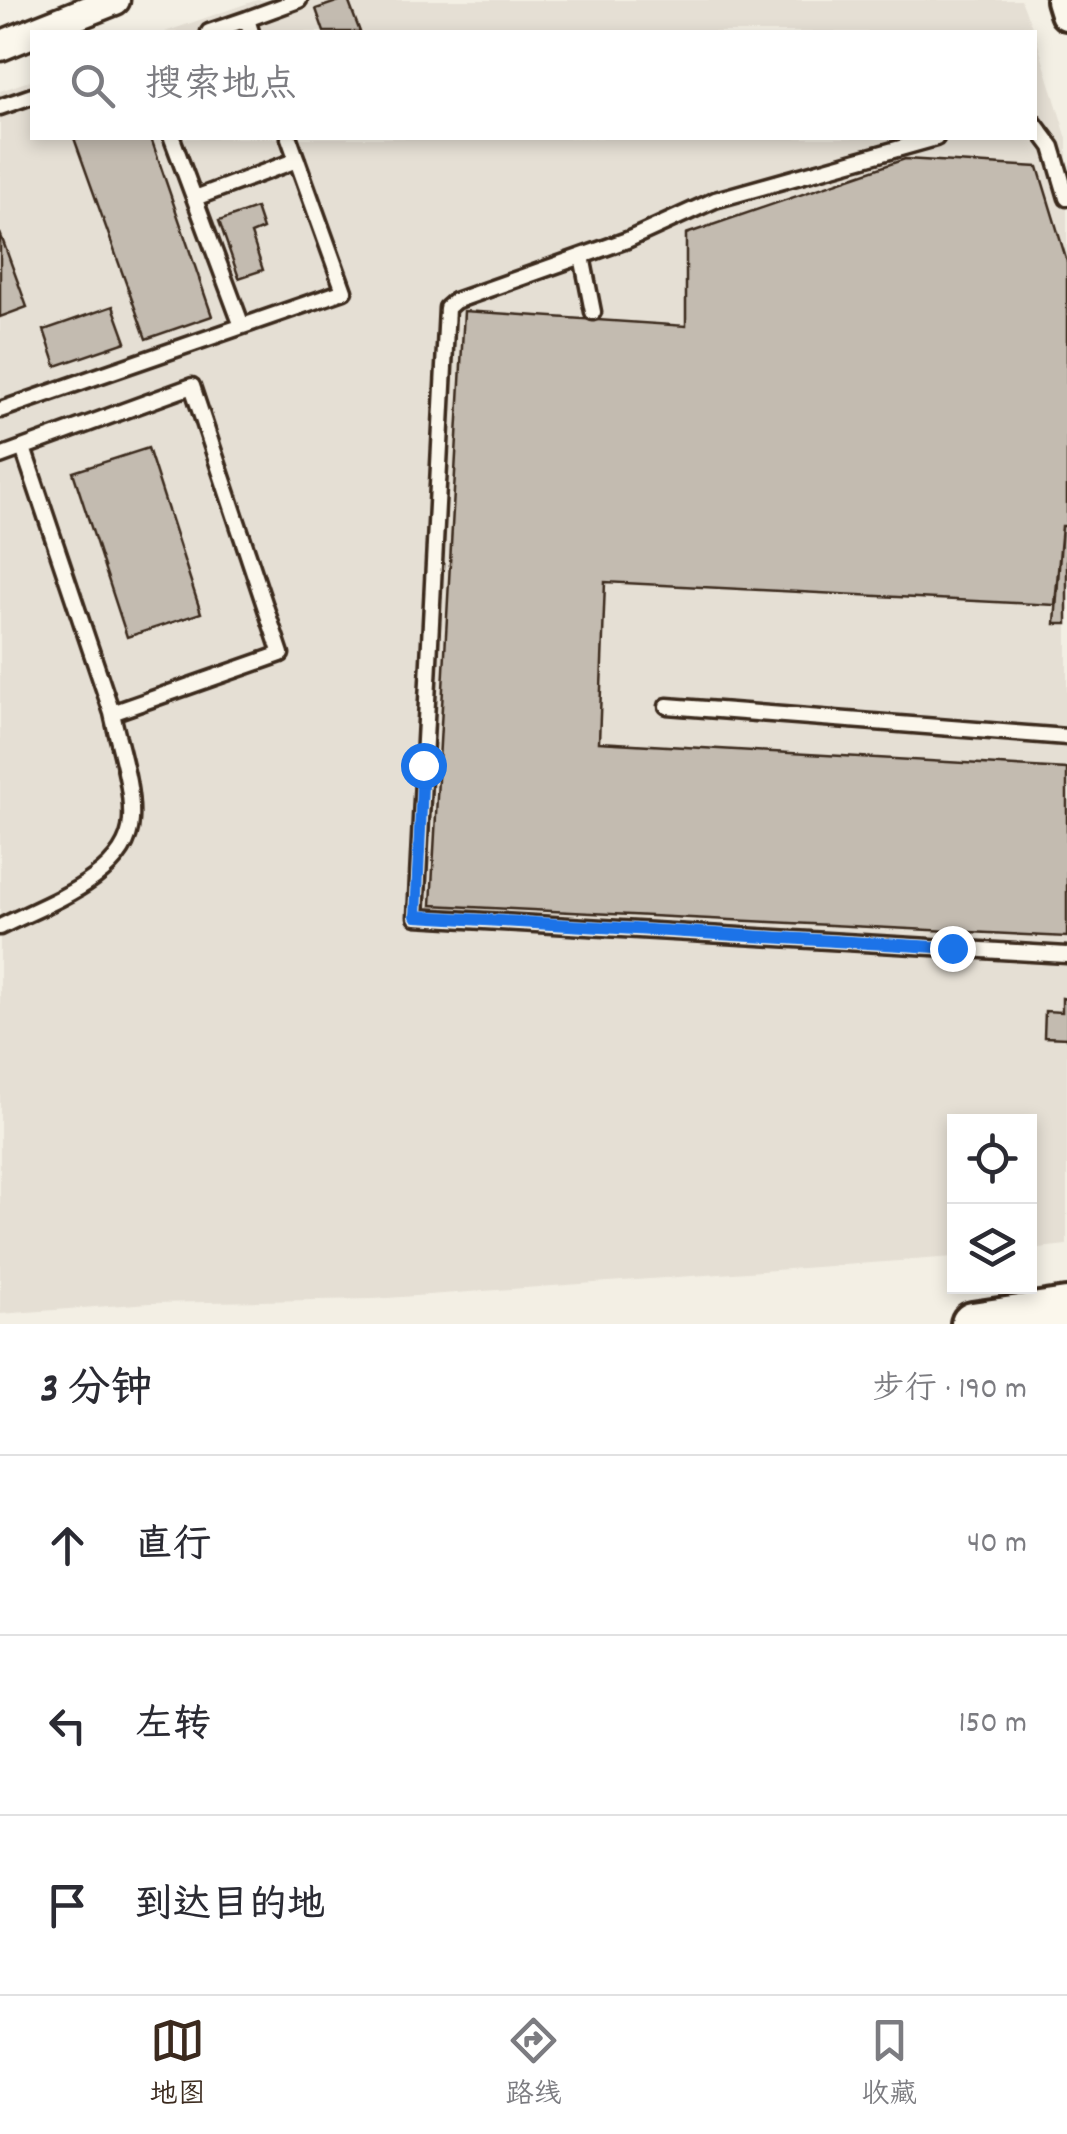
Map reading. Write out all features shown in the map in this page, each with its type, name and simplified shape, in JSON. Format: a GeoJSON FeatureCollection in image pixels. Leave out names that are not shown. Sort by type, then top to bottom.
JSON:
{"type":"FeatureCollection","features":[{"type":"Feature","properties":{"kind":"main road"},"geometry":{"type":"LineString","coordinates":[[972,1324],[1067,1310]]}},
{"type":"Feature","properties":{"kind":"street"},"geometry":{"type":"LineString","coordinates":[[40,30],[115,0]]}},
{"type":"Feature","properties":{"kind":"street"},"geometry":{"type":"LineString","coordinates":[[1062,0],[1067,13]]}},
{"type":"Feature","properties":{"kind":"street"},"geometry":{"type":"LineString","coordinates":[[0,46],[30,34]]}},
{"type":"Feature","properties":{"kind":"lane"},"geometry":{"type":"LineString","coordinates":[[222,30],[249,26],[299,0]]}},
{"type":"Feature","properties":{"kind":"lane"},"geometry":{"type":"LineString","coordinates":[[0,107],[30,97]]}},
{"type":"Feature","properties":{"kind":"lane"},"geometry":{"type":"LineString","coordinates":[[1037,126],[1052,147],[1067,198]]}},
{"type":"Feature","properties":{"kind":"lane"},"geometry":{"type":"LineString","coordinates":[[173,140],[242,326]]}},
{"type":"Feature","properties":{"kind":"lane"},"geometry":{"type":"LineString","coordinates":[[0,410],[344,291],[290,140]]}},
{"type":"Feature","properties":{"kind":"lane"},"geometry":{"type":"LineString","coordinates":[[929,140],[715,200],[627,240],[455,300],[445,312],[416,916],[1067,955]]}},
{"type":"Feature","properties":{"kind":"lane"},"geometry":{"type":"LineString","coordinates":[[195,198],[297,160]]}},
{"type":"Feature","properties":{"kind":"lane"},"geometry":{"type":"LineString","coordinates":[[582,256],[593,312]]}},
{"type":"Feature","properties":{"kind":"lane"},"geometry":{"type":"LineString","coordinates":[[0,456],[192,386],[281,654],[112,714]]}},
{"type":"Feature","properties":{"kind":"lane"},"geometry":{"type":"LineString","coordinates":[[0,927],[98,876],[114,862],[124,847],[131,809],[112,714],[23,448]]}},
{"type":"Feature","properties":{"kind":"lane"},"geometry":{"type":"LineString","coordinates":[[667,706],[1067,737]]}},
{"type":"Feature","properties":{"kind":"shaded area"},"geometry":{"type":"Polygon","coordinates":[[[257,0],[1021,0],[1033,30],[171,30],[257,0]]]}},
{"type":"Feature","properties":{"kind":"shaded area"},"geometry":{"type":"Polygon","coordinates":[[[1037,41],[1067,139],[1067,1245],[1037,1248],[1037,1114],[947,1114],[947,1258],[374,1299],[150,1303],[0,1314],[0,91],[30,81],[30,140],[1037,140],[1037,41]]]}},
{"type":"Feature","properties":{"kind":"building"},"geometry":{"type":"Polygon","coordinates":[[[348,0],[359,30],[323,30],[316,9],[348,0]]]}},
{"type":"Feature","properties":{"kind":"building"},"geometry":{"type":"Polygon","coordinates":[[[75,140],[152,140],[212,316],[146,339],[75,140]]]}},
{"type":"Feature","properties":{"kind":"building"},"geometry":{"type":"Polygon","coordinates":[[[905,159],[1038,167],[1067,262],[1067,526],[1062,526],[1055,605],[605,582],[599,742],[1067,769],[1067,937],[431,905],[464,311],[686,326],[686,234],[905,159]]]}},
{"type":"Feature","properties":{"kind":"building"},"geometry":{"type":"Polygon","coordinates":[[[256,208],[263,229],[251,234],[263,270],[239,278],[219,221],[256,208]]]}},
{"type":"Feature","properties":{"kind":"building"},"geometry":{"type":"Polygon","coordinates":[[[0,233],[27,307],[0,317],[0,233]]]}},
{"type":"Feature","properties":{"kind":"building"},"geometry":{"type":"Polygon","coordinates":[[[113,306],[126,342],[56,366],[44,330],[113,306]]]}},
{"type":"Feature","properties":{"kind":"building"},"geometry":{"type":"Polygon","coordinates":[[[148,448],[201,613],[127,637],[73,472],[148,448]]]}},
{"type":"Feature","properties":{"kind":"building"},"geometry":{"type":"Polygon","coordinates":[[[1062,526],[1067,526],[1067,624],[1055,624],[1062,526]]]}},
{"type":"Feature","properties":{"kind":"building"},"geometry":{"type":"Polygon","coordinates":[[[1062,998],[1067,999],[1067,1038],[1044,1037],[1045,1011],[1062,1012],[1062,998]]]}},
{"type":"Feature","properties":{"kind":"route"},"geometry":{"type":"LineString","coordinates":[[423,765],[416,916],[952,948]]}}]}
